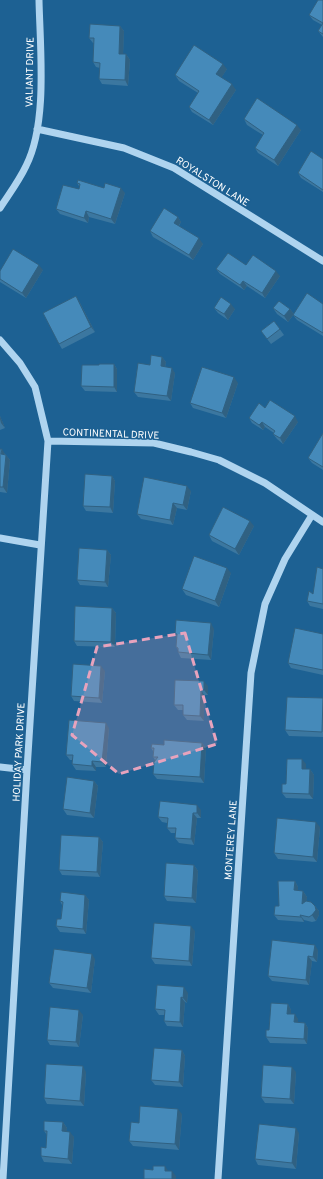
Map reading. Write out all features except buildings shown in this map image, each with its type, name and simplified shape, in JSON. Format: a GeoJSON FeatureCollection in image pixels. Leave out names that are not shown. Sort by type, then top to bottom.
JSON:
{"type":"FeatureCollection","features":[{"type":"Feature","properties":{"kind":"street","name":"VALIANT DRIVE"},"geometry":{"type":"LineString","coordinates":[[0,208],[26,166],[35,142],[41,84],[39,0]]}},
{"type":"Feature","properties":{"kind":"street","name":"ROYALSTON LANE"},"geometry":{"type":"LineString","coordinates":[[37,129],[124,148],[174,168],[323,261]]}},
{"type":"Feature","properties":{"kind":"street","name":"HOLIDAY PARK DRIVE"},"geometry":{"type":"LineString","coordinates":[[0,340],[20,363],[35,387],[48,441],[26,770],[3,1179]]}},
{"type":"Feature","properties":{"kind":"street","name":"CONTINENTAL DRIVE"},"geometry":{"type":"LineString","coordinates":[[48,441],[154,443],[191,452],[218,460],[265,483],[323,522]]}},
{"type":"Feature","properties":{"kind":"street","name":"MONTEREY LANE"},"geometry":{"type":"LineString","coordinates":[[218,1179],[251,673],[265,604],[286,559],[312,515]]}},
{"type":"Feature","properties":{"kind":"street"},"geometry":{"type":"LineString","coordinates":[[0,538],[40,545]]}},
{"type":"Feature","properties":{"kind":"street"},"geometry":{"type":"LineString","coordinates":[[0,767],[26,770]]}},
{"type":"Feature","properties":{"kind":"highlighted area"},"geometry":{"type":"Polygon","coordinates":[[[185,633],[217,744],[119,774],[72,735],[97,647],[185,633]]]}}]}
